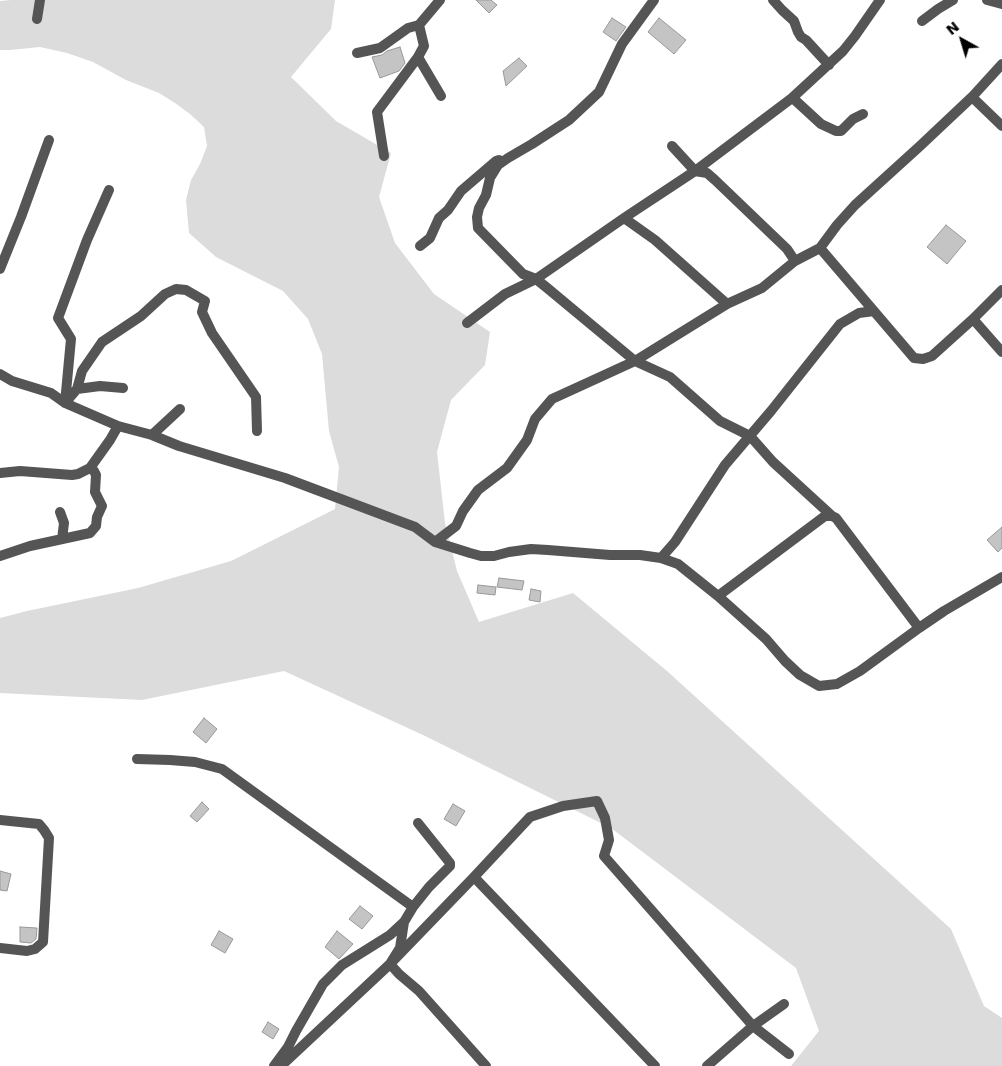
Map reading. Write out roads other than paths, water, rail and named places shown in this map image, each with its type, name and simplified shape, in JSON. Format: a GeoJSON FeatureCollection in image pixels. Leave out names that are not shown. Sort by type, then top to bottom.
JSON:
{"type":"FeatureCollection","features":[{"type":"Feature","properties":{"kind":"street"},"geometry":{"type":"LineString","coordinates":[[37,19],[40,0]]}},
{"type":"Feature","properties":{"kind":"street"},"geometry":{"type":"LineString","coordinates":[[654,0],[622,44],[599,92],[569,120],[498,165],[490,178],[486,195],[479,208],[477,217],[478,228],[523,274],[536,280],[636,361],[670,377],[720,421],[750,436],[773,462],[836,518],[918,628]]}},
{"type":"Feature","properties":{"kind":"street"},"geometry":{"type":"LineString","coordinates":[[773,0],[794,21],[801,37],[829,65]]}},
{"type":"Feature","properties":{"kind":"street"},"geometry":{"type":"LineString","coordinates":[[467,323],[505,294],[536,280],[695,171],[792,98],[843,51],[880,0]]}},
{"type":"Feature","properties":{"kind":"street"},"geometry":{"type":"LineString","coordinates":[[922,20],[953,0]]}},
{"type":"Feature","properties":{"kind":"street"},"geometry":{"type":"LineString","coordinates":[[986,0],[1002,4]]}},
{"type":"Feature","properties":{"kind":"street"},"geometry":{"type":"LineString","coordinates":[[357,53],[380,48],[408,28],[419,25],[438,1]]}},
{"type":"Feature","properties":{"kind":"street"},"geometry":{"type":"LineString","coordinates":[[384,156],[377,112],[424,46],[419,25]]}},
{"type":"Feature","properties":{"kind":"street"},"geometry":{"type":"LineString","coordinates":[[418,57],[441,96]]}},
{"type":"Feature","properties":{"kind":"street"},"geometry":{"type":"LineString","coordinates":[[435,542],[456,526],[478,490],[507,468],[527,440],[535,419],[552,399],[636,361],[727,304],[762,288],[796,261],[820,248],[855,204],[972,97],[1002,64]]}},
{"type":"Feature","properties":{"kind":"street"},"geometry":{"type":"LineString","coordinates":[[972,97],[1002,126]]}},
{"type":"Feature","properties":{"kind":"street"},"geometry":{"type":"LineString","coordinates":[[792,98],[820,124],[836,131],[841,131],[854,119],[863,114]]}},
{"type":"Feature","properties":{"kind":"street"},"geometry":{"type":"LineString","coordinates":[[0,269],[49,140]]}},
{"type":"Feature","properties":{"kind":"street"},"geometry":{"type":"LineString","coordinates":[[672,146],[695,171],[707,173],[715,180],[788,249],[796,261]]}},
{"type":"Feature","properties":{"kind":"street"},"geometry":{"type":"LineString","coordinates":[[420,246],[430,238],[440,218],[461,191],[496,161],[508,158]]}},
{"type":"Feature","properties":{"kind":"street"},"geometry":{"type":"LineString","coordinates":[[65,403],[71,339],[58,318],[87,240],[109,190]]}},
{"type":"Feature","properties":{"kind":"street"},"geometry":{"type":"LineString","coordinates":[[624,218],[656,240],[727,304]]}},
{"type":"Feature","properties":{"kind":"street"},"geometry":{"type":"LineString","coordinates":[[820,248],[914,358],[923,359],[932,356],[1002,290]]}},
{"type":"Feature","properties":{"kind":"street"},"geometry":{"type":"LineString","coordinates":[[65,403],[77,389],[82,371],[102,342],[141,316],[165,294],[176,289],[186,290],[205,301],[202,312],[212,333],[256,397],[257,431]]}},
{"type":"Feature","properties":{"kind":"street"},"geometry":{"type":"LineString","coordinates":[[662,558],[675,542],[725,465],[840,324],[859,313],[874,311]]}},
{"type":"Feature","properties":{"kind":"street"},"geometry":{"type":"LineString","coordinates":[[973,319],[1002,352]]}},
{"type":"Feature","properties":{"kind":"street"},"geometry":{"type":"LineString","coordinates":[[0,374],[12,382],[51,393],[65,403],[118,426],[152,435],[178,446],[285,478],[415,528],[435,542],[452,548],[482,556],[494,556],[531,549],[662,558],[678,564],[718,596],[766,639],[784,661],[800,675],[819,686],[838,684],[860,671],[918,628],[1002,577]]}},
{"type":"Feature","properties":{"kind":"street"},"geometry":{"type":"LineString","coordinates":[[77,389],[100,386],[123,388]]}},
{"type":"Feature","properties":{"kind":"street"},"geometry":{"type":"LineString","coordinates":[[152,435],[180,409]]}},
{"type":"Feature","properties":{"kind":"street"},"geometry":{"type":"LineString","coordinates":[[0,473],[20,471],[78,474],[90,468],[118,426]]}},
{"type":"Feature","properties":{"kind":"street"},"geometry":{"type":"LineString","coordinates":[[0,556],[30,546],[90,533],[96,526],[97,516],[102,506],[95,492],[96,475],[94,470],[90,468]]}},
{"type":"Feature","properties":{"kind":"street"},"geometry":{"type":"LineString","coordinates":[[60,512],[64,523],[62,539]]}},
{"type":"Feature","properties":{"kind":"street"},"geometry":{"type":"LineString","coordinates":[[718,596],[825,516],[832,516]]}},
{"type":"Feature","properties":{"kind":"street"},"geometry":{"type":"LineString","coordinates":[[137,759],[195,762],[222,769],[413,907]]}},
{"type":"Feature","properties":{"kind":"street"},"geometry":{"type":"LineString","coordinates":[[281,1066],[390,964],[530,817],[563,806],[597,801],[606,818],[609,840],[604,856],[753,1026],[788,1054]]}},
{"type":"Feature","properties":{"kind":"street"},"geometry":{"type":"LineString","coordinates":[[0,820],[39,824],[49,838],[43,942],[35,949],[27,951],[0,948]]}},
{"type":"Feature","properties":{"kind":"street"},"geometry":{"type":"LineString","coordinates":[[274,1066],[288,1047],[322,984],[342,964],[390,935],[404,922],[429,887],[450,866],[450,863],[418,823]]}},
{"type":"Feature","properties":{"kind":"street"},"geometry":{"type":"LineString","coordinates":[[474,877],[655,1066]]}},
{"type":"Feature","properties":{"kind":"street"},"geometry":{"type":"LineString","coordinates":[[390,964],[400,948],[404,922]]}},
{"type":"Feature","properties":{"kind":"street"},"geometry":{"type":"LineString","coordinates":[[390,964],[419,991],[486,1066]]}},
{"type":"Feature","properties":{"kind":"street"},"geometry":{"type":"LineString","coordinates":[[707,1066],[753,1026],[784,1004]]}}]}
